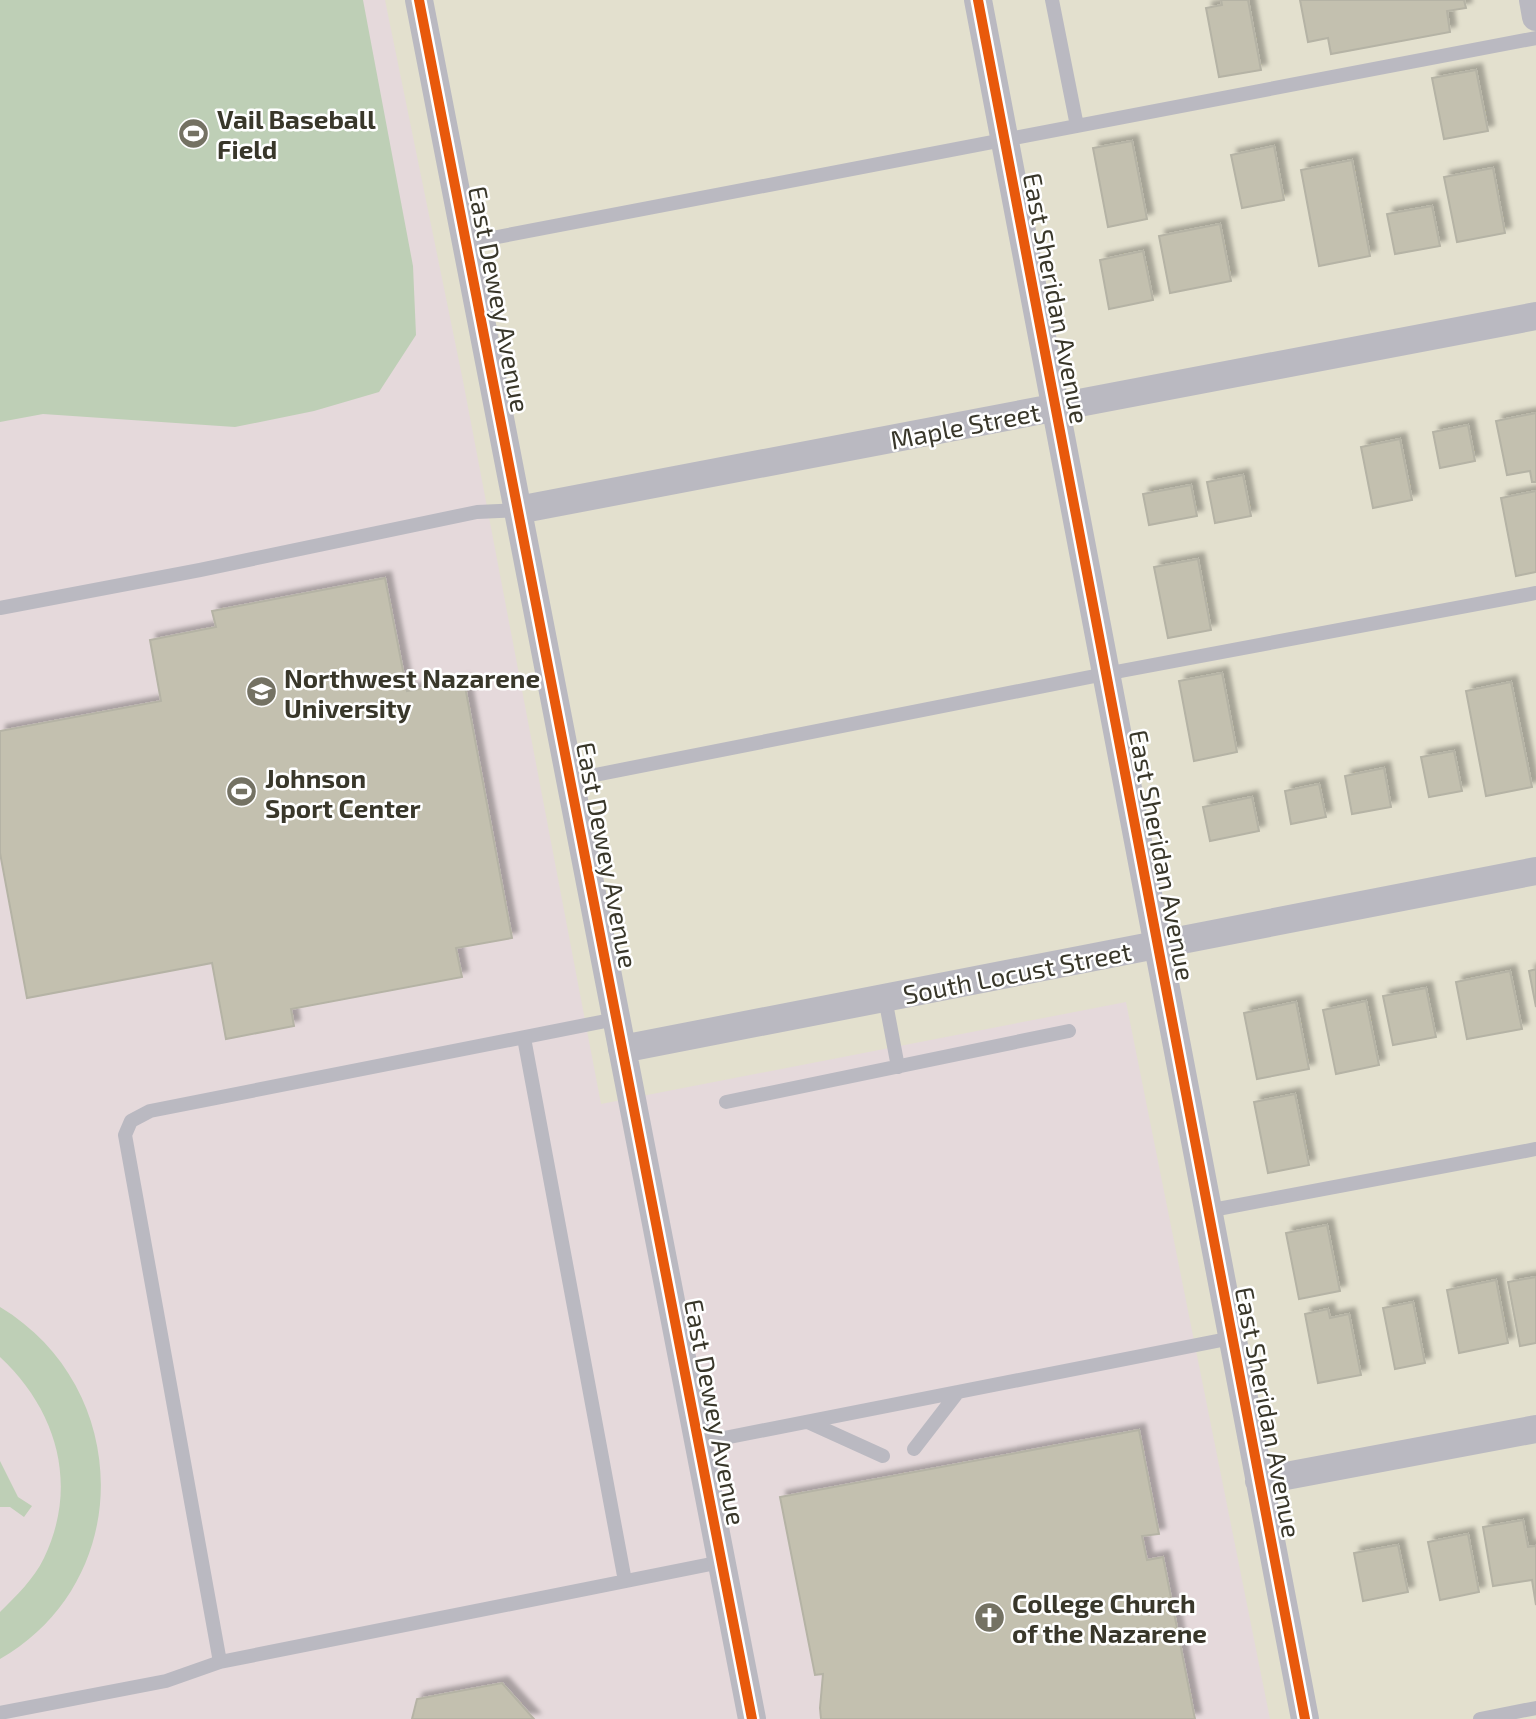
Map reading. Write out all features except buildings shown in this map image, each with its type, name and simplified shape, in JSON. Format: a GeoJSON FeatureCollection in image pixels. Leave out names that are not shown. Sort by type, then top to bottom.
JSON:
{"type":"FeatureCollection","features":[{"type":"Feature","properties":{"kind":"street","name":"East Dewey Avenue"},"geometry":{"type":"LineString","coordinates":[[419,0],[752,1719]]}},
{"type":"Feature","properties":{"kind":"street","name":"East Sheridan Avenue"},"geometry":{"type":"LineString","coordinates":[[978,0],[1305,1719]]}},
{"type":"Feature","properties":{"kind":"street"},"geometry":{"type":"LineString","coordinates":[[1533,0],[1536,17]]}},
{"type":"Feature","properties":{"kind":"street","name":"Maple Street"},"geometry":{"type":"LineString","coordinates":[[518,510],[1536,316]]}},
{"type":"Feature","properties":{"kind":"street","name":"South Locust Street"},"geometry":{"type":"LineString","coordinates":[[622,1049],[1536,872]]}},
{"type":"Feature","properties":{"kind":"street"},"geometry":{"type":"LineString","coordinates":[[1259,1482],[1536,1429]]}},
{"type":"Feature","properties":{"kind":"lane"},"geometry":{"type":"LineString","coordinates":[[1052,0],[1077,126]]}},
{"type":"Feature","properties":{"kind":"lane"},"geometry":{"type":"LineString","coordinates":[[466,243],[1536,38]]}},
{"type":"Feature","properties":{"kind":"lane"},"geometry":{"type":"LineString","coordinates":[[0,608],[213,568],[477,512],[518,510]]}},
{"type":"Feature","properties":{"kind":"lane"},"geometry":{"type":"LineString","coordinates":[[570,780],[1105,674],[1536,593]]}},
{"type":"Feature","properties":{"kind":"lane"},"geometry":{"type":"LineString","coordinates":[[885,998],[898,1067]]}},
{"type":"Feature","properties":{"kind":"lane"},"geometry":{"type":"LineString","coordinates":[[220,1662],[125,1135],[131,1121],[150,1111],[616,1019]]}},
{"type":"Feature","properties":{"kind":"lane"},"geometry":{"type":"LineString","coordinates":[[726,1102],[1069,1031]]}},
{"type":"Feature","properties":{"kind":"lane"},"geometry":{"type":"LineString","coordinates":[[524,1038],[625,1581]]}},
{"type":"Feature","properties":{"kind":"lane"},"geometry":{"type":"LineString","coordinates":[[1207,1211],[1536,1149]]}},
{"type":"Feature","properties":{"kind":"lane"},"geometry":{"type":"LineString","coordinates":[[699,1443],[1232,1338]]}},
{"type":"Feature","properties":{"kind":"lane"},"geometry":{"type":"LineString","coordinates":[[914,1449],[958,1392]]}},
{"type":"Feature","properties":{"kind":"lane"},"geometry":{"type":"LineString","coordinates":[[808,1422],[883,1456]]}},
{"type":"Feature","properties":{"kind":"lane"},"geometry":{"type":"LineString","coordinates":[[0,1713],[166,1681],[220,1662],[721,1562]]}},
{"type":"Feature","properties":{"kind":"lane"},"geometry":{"type":"LineString","coordinates":[[1480,1719],[1536,1708]]}},
{"type":"Feature","properties":{"kind":"shaded area","name":"Northwest Nazarene University"},"geometry":{"type":"Polygon","coordinates":[[[0,0],[385,0],[463,381],[601,1104],[1126,1002],[1270,1719],[0,1719],[0,0]]]}},
{"type":"Feature","properties":{"kind":"green space","name":"Vail Baseball Field"},"geometry":{"type":"Polygon","coordinates":[[[0,0],[363,0],[413,266],[416,335],[379,392],[314,411],[235,427],[43,414],[0,422],[0,0]]]}},
{"type":"Feature","properties":{"kind":"green space"},"geometry":{"type":"Polygon","coordinates":[[[0,1307],[44,1342],[75,1385],[94,1433],[101,1484],[95,1534],[76,1582],[45,1625],[0,1659],[0,1612],[30,1580],[44,1558],[60,1503],[60,1476],[56,1450],[36,1400],[0,1357],[0,1307]]]}},
{"type":"Feature","properties":{"kind":"green space"},"geometry":{"type":"Polygon","coordinates":[[[0,1461],[18,1497],[32,1506],[24,1517],[10,1507],[0,1507],[0,1461]]]}},
{"type":"Feature","properties":{"kind":"cycle path"},"geometry":{"type":"LineString","coordinates":[[419,0],[752,1719]]}},
{"type":"Feature","properties":{"kind":"cycle path"},"geometry":{"type":"LineString","coordinates":[[978,0],[1305,1719]]}},
{"type":"Feature","properties":{"kind":"place","name":"Vail Baseball Field"},"geometry":{"type":"Point","coordinates":[194,133]}},
{"type":"Feature","properties":{"kind":"place","name":"Northwest Nazarene University"},"geometry":{"type":"Point","coordinates":[261,692]}},
{"type":"Feature","properties":{"kind":"place","name":"Johnson Sport Center"},"geometry":{"type":"Point","coordinates":[242,792]}},
{"type":"Feature","properties":{"kind":"place","name":"College Church of the Nazarene"},"geometry":{"type":"Point","coordinates":[989,1617]}}]}
